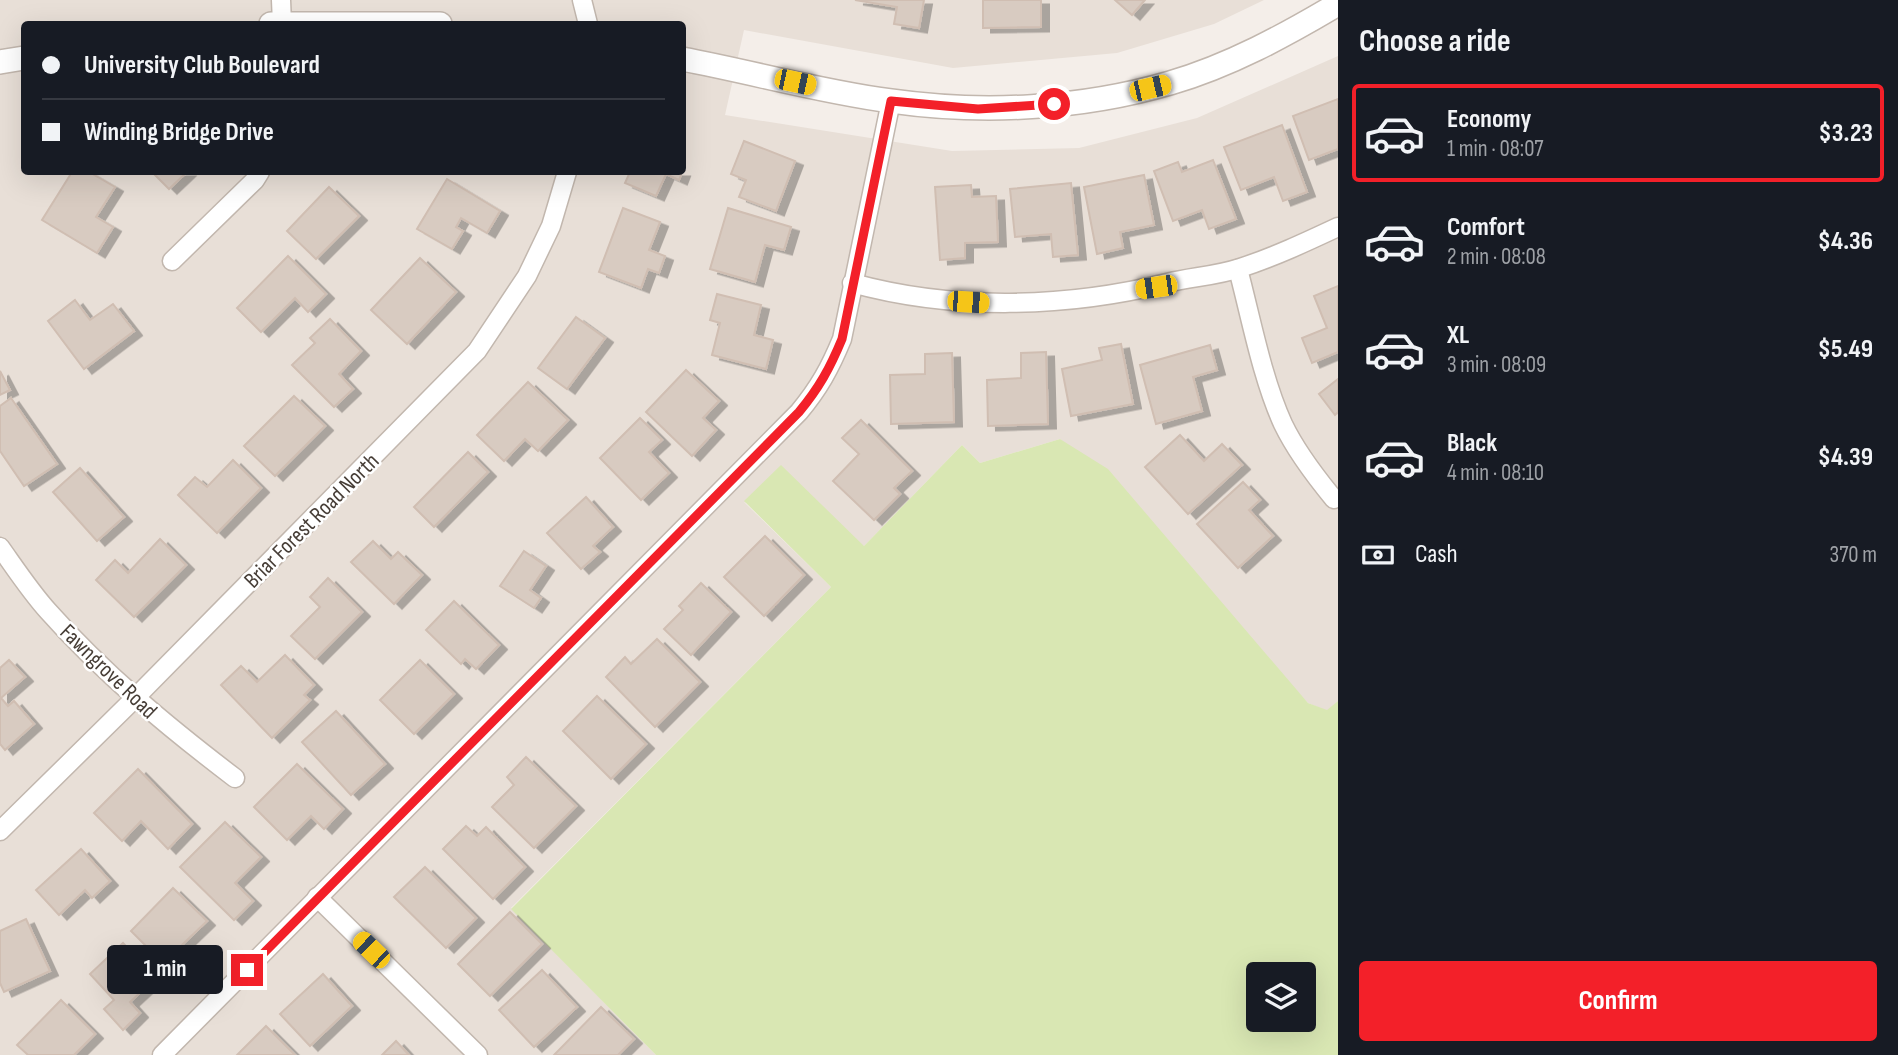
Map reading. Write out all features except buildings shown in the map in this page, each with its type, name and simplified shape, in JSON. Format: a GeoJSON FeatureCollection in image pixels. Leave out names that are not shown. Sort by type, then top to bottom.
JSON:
{"type":"FeatureCollection","features":[{"type":"Feature","properties":{"kind":"street"},"geometry":{"type":"LineString","coordinates":[[281,0],[282,21]]}},
{"type":"Feature","properties":{"kind":"street"},"geometry":{"type":"LineString","coordinates":[[582,0],[587,21]]}},
{"type":"Feature","properties":{"kind":"street"},"geometry":{"type":"LineString","coordinates":[[686,60],[891,101],[978,109],[1054,104],[1108,97],[1172,83],[1288,34],[1338,4]]}},
{"type":"Feature","properties":{"kind":"street"},"geometry":{"type":"LineString","coordinates":[[0,62],[21,58]]}},
{"type":"Feature","properties":{"kind":"street"},"geometry":{"type":"LineString","coordinates":[[162,1055],[799,412],[827,374],[842,339],[891,101]]}},
{"type":"Feature","properties":{"kind":"street"},"geometry":{"type":"LineString","coordinates":[[172,261],[258,175]]}},
{"type":"Feature","properties":{"kind":"street","name":"Briar Forest Road North"},"geometry":{"type":"LineString","coordinates":[[0,831],[477,351],[527,276],[551,226],[566,175]]}},
{"type":"Feature","properties":{"kind":"street"},"geometry":{"type":"LineString","coordinates":[[852,283],[927,300],[989,304],[1077,299],[1156,287],[1238,269],[1285,252],[1338,227]]}},
{"type":"Feature","properties":{"kind":"street"},"geometry":{"type":"LineString","coordinates":[[1238,269],[1283,425],[1316,478],[1334,499]]}},
{"type":"Feature","properties":{"kind":"street","name":"Fawngrove Road"},"geometry":{"type":"LineString","coordinates":[[0,547],[49,612],[134,699],[235,778]]}},
{"type":"Feature","properties":{"kind":"street"},"geometry":{"type":"LineString","coordinates":[[317,897],[478,1055]]}},
{"type":"Feature","properties":{"kind":"shaded area"},"geometry":{"type":"Polygon","coordinates":[[[0,0],[1264,0],[1214,24],[1117,53],[953,68],[744,30],[725,115],[952,151],[1079,148],[1197,118],[1338,56],[1338,701],[1327,711],[1308,703],[1060,439],[980,463],[962,445],[864,546],[744,502],[831,587],[511,908],[656,1055],[0,1055],[0,0]]]}},
{"type":"Feature","properties":{"kind":"green space"},"geometry":{"type":"Polygon","coordinates":[[[1060,439],[1108,469],[1308,703],[1327,710],[1338,701],[1338,1055],[656,1055],[511,909],[831,587],[744,501],[781,465],[864,546],[962,445],[980,463],[1060,439]]]}},
{"type":"Feature","properties":{"kind":"route"},"geometry":{"type":"LineString","coordinates":[[247,970],[799,412],[817,390],[842,339],[891,101],[978,109],[1054,104]]}}]}
